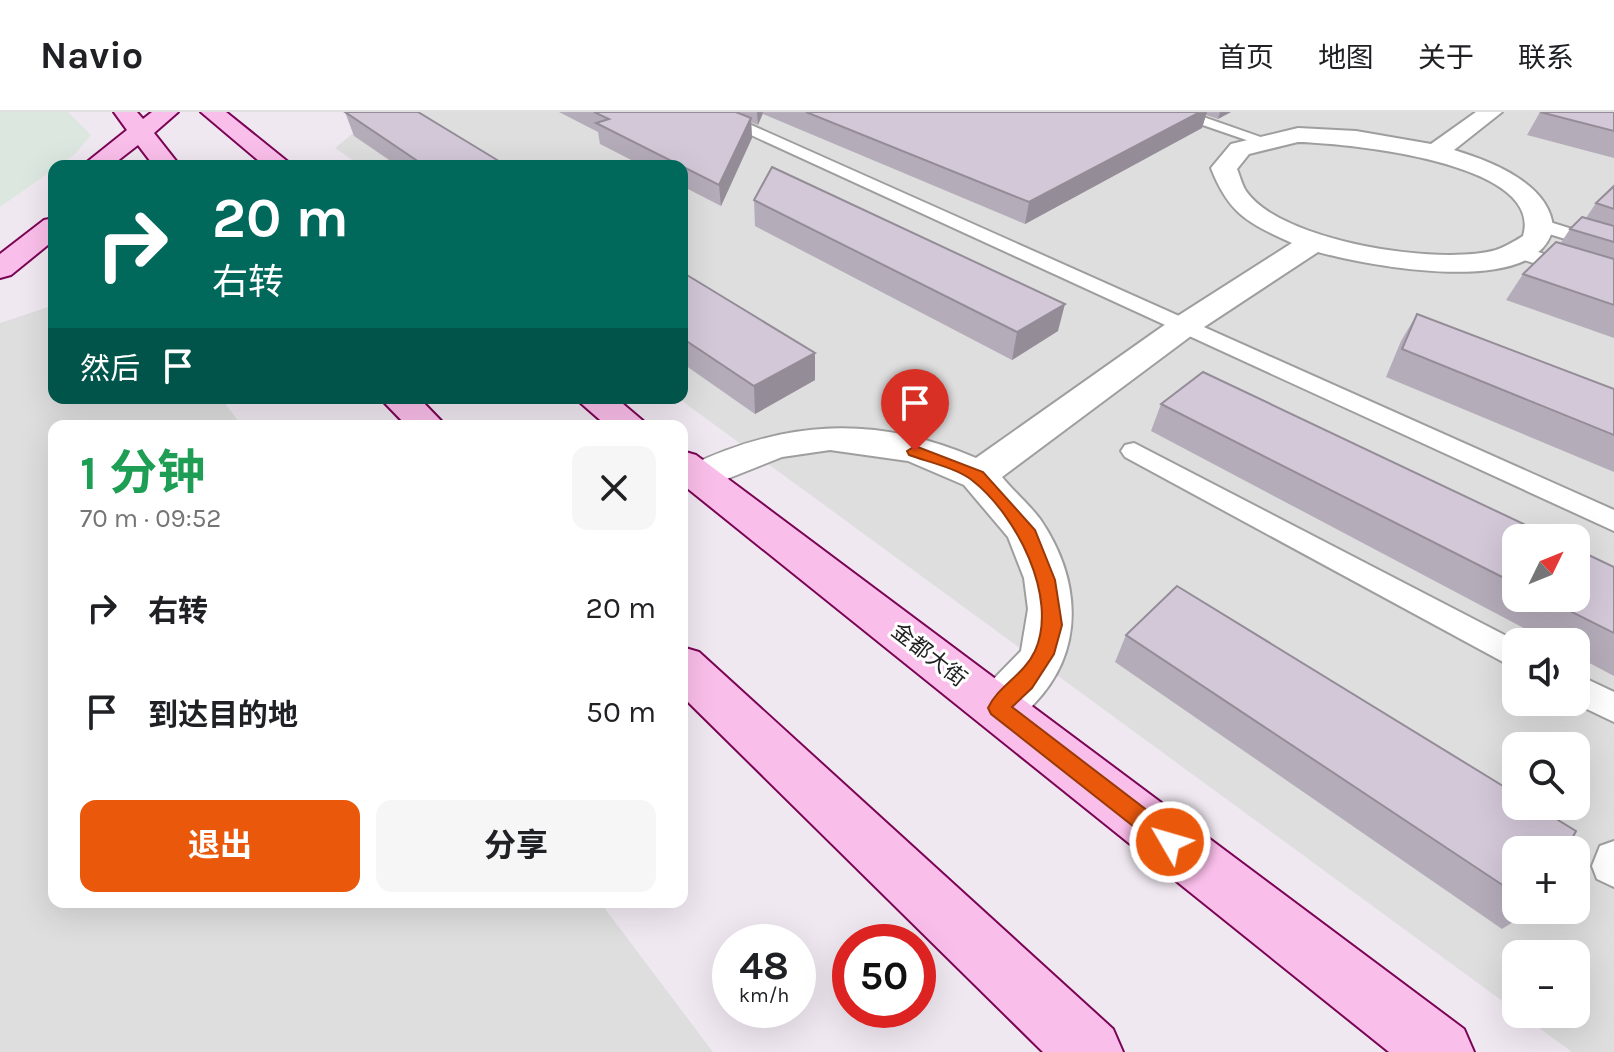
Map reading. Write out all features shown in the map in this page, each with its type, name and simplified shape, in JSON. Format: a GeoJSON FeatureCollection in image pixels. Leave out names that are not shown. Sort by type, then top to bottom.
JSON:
{"type":"FeatureCollection","features":[{"type":"Feature","properties":{"kind":"main road"},"geometry":{"type":"LineString","coordinates":[[125,112],[154,148]]}},
{"type":"Feature","properties":{"kind":"main road"},"geometry":{"type":"LineString","coordinates":[[154,148],[167,112]]}},
{"type":"Feature","properties":{"kind":"main road"},"geometry":{"type":"LineString","coordinates":[[115,160],[154,148],[202,112]]}},
{"type":"Feature","properties":{"kind":"main road"},"geometry":{"type":"LineString","coordinates":[[212,112],[272,160]]}},
{"type":"Feature","properties":{"kind":"main road"},"geometry":{"type":"LineString","coordinates":[[0,237],[48,201]]}},
{"type":"Feature","properties":{"kind":"main road"},"geometry":{"type":"LineString","coordinates":[[0,269],[48,231]]}},
{"type":"Feature","properties":{"kind":"main road"},"geometry":{"type":"LineString","coordinates":[[404,404],[422,420]]}},
{"type":"Feature","properties":{"kind":"main road"},"geometry":{"type":"LineString","coordinates":[[601,404],[623,420]]}},
{"type":"Feature","properties":{"kind":"main road","name":"金都大街"},"geometry":{"type":"LineString","coordinates":[[691,470],[1441,1052]]}},
{"type":"Feature","properties":{"kind":"main road"},"geometry":{"type":"LineString","coordinates":[[688,672],[1090,1052]]}},
{"type":"Feature","properties":{"kind":"street"},"geometry":{"type":"LineString","coordinates":[[1436,152],[1491,112]]}},
{"type":"Feature","properties":{"kind":"street"},"geometry":{"type":"LineString","coordinates":[[1298,135],[1350,136],[1436,152],[1505,182],[1534,207],[1540,225],[1533,242],[1519,252],[1499,259],[1445,264],[1378,258],[1313,242],[1261,218],[1230,192],[1224,179],[1224,168],[1230,158],[1240,149],[1264,141],[1298,135]]}},
{"type":"Feature","properties":{"kind":"street"},"geometry":{"type":"LineString","coordinates":[[978,476],[1184,326],[1313,242]]}},
{"type":"Feature","properties":{"kind":"street"},"geometry":{"type":"LineString","coordinates":[[691,470],[770,446],[834,439],[896,445],[978,476],[1028,534],[1046,580],[1052,625],[1044,654],[1025,682],[998,708]]}},
{"type":"Feature","properties":{"kind":"lane"},"geometry":{"type":"LineString","coordinates":[[709,112],[1614,521]]}},
{"type":"Feature","properties":{"kind":"lane"},"geometry":{"type":"LineString","coordinates":[[1173,112],[1264,141]]}},
{"type":"Feature","properties":{"kind":"lane"},"geometry":{"type":"LineString","coordinates":[[1540,225],[1614,248]]}},
{"type":"Feature","properties":{"kind":"lane"},"geometry":{"type":"LineString","coordinates":[[1519,252],[1614,283]]}},
{"type":"Feature","properties":{"kind":"lane"},"geometry":{"type":"LineString","coordinates":[[1134,451],[1502,648]]}},
{"type":"Feature","properties":{"kind":"lane"},"geometry":{"type":"LineString","coordinates":[[1590,695],[1614,708]]}},
{"type":"Feature","properties":{"kind":"lane"},"geometry":{"type":"LineString","coordinates":[[1614,859],[1611,866],[1614,868]]}},
{"type":"Feature","properties":{"kind":"shaded area"},"geometry":{"type":"Polygon","coordinates":[[[0,112],[68,112],[91,135],[67,160],[48,160],[48,173],[0,207],[0,112]]]}},
{"type":"Feature","properties":{"kind":"shaded area"},"geometry":{"type":"Polygon","coordinates":[[[379,112],[1614,112],[1614,1052],[1572,1052],[1539,1028],[1590,1028],[1590,940],[1502,940],[1502,1001],[686,404],[688,160],[352,160],[335,148],[379,112]]]}},
{"type":"Feature","properties":{"kind":"shaded area"},"geometry":{"type":"Polygon","coordinates":[[[48,307],[48,404],[226,404],[238,420],[48,420],[48,908],[605,908],[713,1052],[0,1052],[0,323],[48,307]]]}},
{"type":"Feature","properties":{"kind":"building"},"geometry":{"type":"Polygon","coordinates":[[[345,112],[418,112],[497,160],[416,160],[345,112]]]}},
{"type":"Feature","properties":{"kind":"building"},"geometry":{"type":"Polygon","coordinates":[[[594,112],[736,112],[751,118],[719,185],[688,169],[688,160],[669,160],[596,123],[609,119],[594,112]]]}},
{"type":"Feature","properties":{"kind":"building"},"geometry":{"type":"Polygon","coordinates":[[[806,112],[1200,112],[1029,202],[806,112]]]}},
{"type":"Feature","properties":{"kind":"building"},"geometry":{"type":"Polygon","coordinates":[[[1540,112],[1614,112],[1614,131],[1540,112]]]}},
{"type":"Feature","properties":{"kind":"building"},"geometry":{"type":"Polygon","coordinates":[[[772,167],[1065,304],[1017,332],[754,200],[772,167]]]}},
{"type":"Feature","properties":{"kind":"building"},"geometry":{"type":"Polygon","coordinates":[[[1614,186],[1614,209],[1596,203],[1614,186]]]}},
{"type":"Feature","properties":{"kind":"building"},"geometry":{"type":"Polygon","coordinates":[[[1582,217],[1614,226],[1614,242],[1570,229],[1582,217]]]}},
{"type":"Feature","properties":{"kind":"building"},"geometry":{"type":"Polygon","coordinates":[[[1556,242],[1614,259],[1614,305],[1523,274],[1556,242]]]}},
{"type":"Feature","properties":{"kind":"building"},"geometry":{"type":"Polygon","coordinates":[[[688,276],[815,353],[754,386],[688,342],[688,276]]]}},
{"type":"Feature","properties":{"kind":"building"},"geometry":{"type":"Polygon","coordinates":[[[1417,314],[1614,389],[1614,435],[1402,349],[1417,314]]]}},
{"type":"Feature","properties":{"kind":"building"},"geometry":{"type":"Polygon","coordinates":[[[1203,372],[1523,524],[1502,524],[1502,577],[1161,404],[1203,372]]]}},
{"type":"Feature","properties":{"kind":"building"},"geometry":{"type":"Polygon","coordinates":[[[1590,556],[1614,567],[1614,633],[1572,612],[1590,612],[1590,556]]]}},
{"type":"Feature","properties":{"kind":"building"},"geometry":{"type":"Polygon","coordinates":[[[1177,586],[1502,785],[1502,820],[1558,820],[1576,831],[1573,836],[1502,836],[1502,885],[1126,635],[1177,586]]]}},
{"type":"Feature","properties":{"kind":"route"},"geometry":{"type":"LineString","coordinates":[[915,451],[978,476],[1028,534],[1046,580],[1052,625],[1044,654],[1025,682],[998,708],[1170,842]]}}]}
